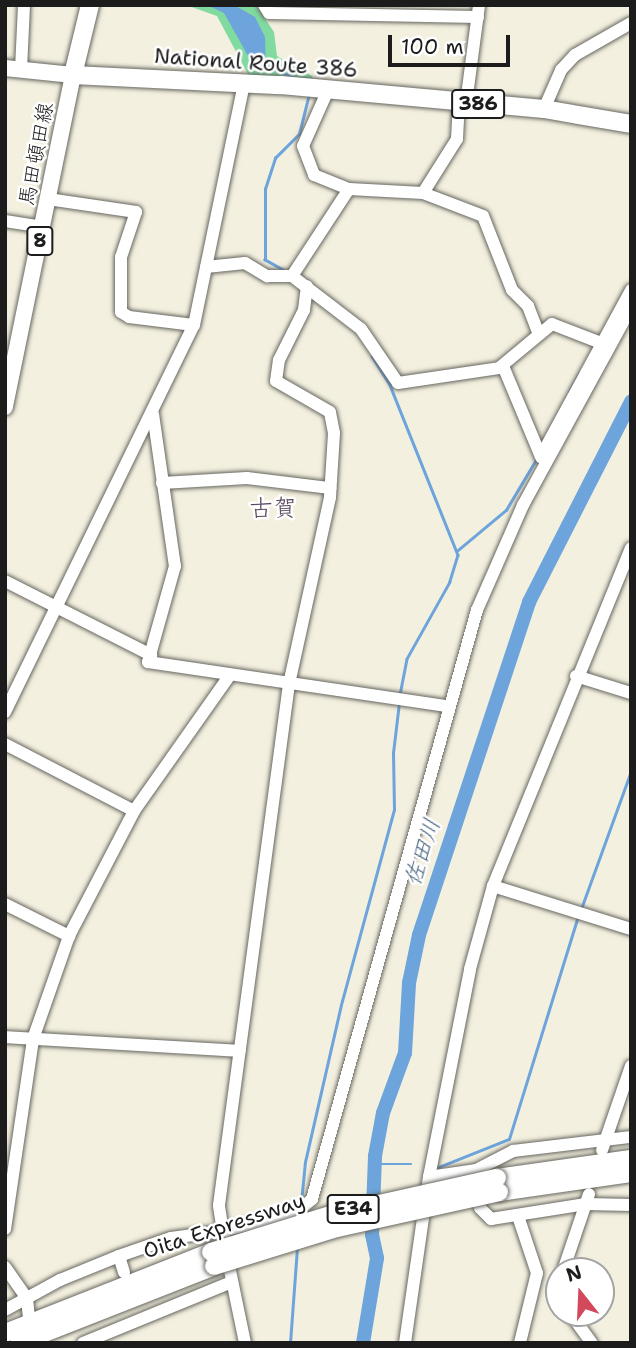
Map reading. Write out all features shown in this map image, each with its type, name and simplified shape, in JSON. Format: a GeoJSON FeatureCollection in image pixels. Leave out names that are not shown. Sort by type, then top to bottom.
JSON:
{"type":"FeatureCollection","features":[{"type":"Feature","properties":{"kind":"highway"},"geometry":{"type":"LineString","coordinates":[[73,75],[90,5]]}},
{"type":"Feature","properties":{"kind":"highway","name":"National Route 386"},"geometry":{"type":"LineString","coordinates":[[73,75],[281,85],[544,109],[631,124]]}},
{"type":"Feature","properties":{"kind":"highway","name":"Oita Expressway"},"geometry":{"type":"LineString","coordinates":[[5,1334],[212,1259],[498,1185],[631,1159]]}},
{"type":"Feature","properties":{"kind":"highway","name":"Oita Expressway"},"geometry":{"type":"LineString","coordinates":[[498,1185],[631,1173]]}},
{"type":"Feature","properties":{"kind":"highway","name":"Oita Expressway"},"geometry":{"type":"LineString","coordinates":[[19,1343],[212,1259]]}},
{"type":"Feature","properties":{"kind":"main road"},"geometry":{"type":"LineString","coordinates":[[13,69],[73,75]]}},
{"type":"Feature","properties":{"kind":"main road","name":"馬田頓田線"},"geometry":{"type":"LineString","coordinates":[[5,407],[10,359],[43,227],[73,75]]}},
{"type":"Feature","properties":{"kind":"street"},"geometry":{"type":"LineString","coordinates":[[13,69],[24,5]]}},
{"type":"Feature","properties":{"kind":"street"},"geometry":{"type":"LineString","coordinates":[[264,5],[269,13],[478,11],[457,139],[423,193]]}},
{"type":"Feature","properties":{"kind":"street"},"geometry":{"type":"LineString","coordinates":[[544,109],[561,70],[575,55],[631,23]]}},
{"type":"Feature","properties":{"kind":"street"},"geometry":{"type":"LineString","coordinates":[[5,712],[153,414],[194,324],[244,83]]}},
{"type":"Feature","properties":{"kind":"street"},"geometry":{"type":"LineString","coordinates":[[326,90],[302,151],[320,180],[349,189],[423,193],[484,216],[512,290],[528,306],[539,334]]}},
{"type":"Feature","properties":{"kind":"street"},"geometry":{"type":"LineString","coordinates":[[292,276],[349,189]]}},
{"type":"Feature","properties":{"kind":"street"},"geometry":{"type":"LineString","coordinates":[[48,199],[136,212],[121,257],[121,312],[129,317],[194,324]]}},
{"type":"Feature","properties":{"kind":"street"},"geometry":{"type":"LineString","coordinates":[[5,221],[43,227]]}},
{"type":"Feature","properties":{"kind":"street"},"geometry":{"type":"LineString","coordinates":[[206,267],[244,263],[267,276],[292,276],[361,329],[398,383],[503,366],[552,324],[598,342]]}},
{"type":"Feature","properties":{"kind":"street"},"geometry":{"type":"LineString","coordinates":[[245,1343],[219,1205],[289,684],[330,488],[334,433],[330,412],[276,382],[279,360],[304,310],[307,286]]}},
{"type":"Feature","properties":{"kind":"street"},"geometry":{"type":"LineString","coordinates":[[520,513],[540,454],[598,342],[631,290]]}},
{"type":"Feature","properties":{"kind":"street"},"geometry":{"type":"LineString","coordinates":[[5,1310],[119,1256],[171,1238],[223,1231],[296,1213],[319,1186],[447,706],[477,610],[520,513],[631,308]]}},
{"type":"Feature","properties":{"kind":"street"},"geometry":{"type":"LineString","coordinates":[[503,366],[540,454]]}},
{"type":"Feature","properties":{"kind":"street"},"geometry":{"type":"LineString","coordinates":[[153,414],[175,566],[148,662],[447,706]]}},
{"type":"Feature","properties":{"kind":"street"},"geometry":{"type":"LineString","coordinates":[[162,483],[247,478],[330,488]]}},
{"type":"Feature","properties":{"kind":"street"},"geometry":{"type":"LineString","coordinates":[[405,1343],[429,1177],[470,969],[493,886],[576,676],[631,548]]}},
{"type":"Feature","properties":{"kind":"street"},"geometry":{"type":"LineString","coordinates":[[5,581],[150,655]]}},
{"type":"Feature","properties":{"kind":"street"},"geometry":{"type":"LineString","coordinates":[[5,1230],[33,1039],[69,936],[134,811],[230,675]]}},
{"type":"Feature","properties":{"kind":"street"},"geometry":{"type":"LineString","coordinates":[[576,676],[631,694]]}},
{"type":"Feature","properties":{"kind":"street"},"geometry":{"type":"LineString","coordinates":[[5,744],[134,811]]}},
{"type":"Feature","properties":{"kind":"street"},"geometry":{"type":"LineString","coordinates":[[493,886],[631,929]]}},
{"type":"Feature","properties":{"kind":"street"},"geometry":{"type":"LineString","coordinates":[[5,904],[69,936]]}},
{"type":"Feature","properties":{"kind":"street"},"geometry":{"type":"LineString","coordinates":[[5,1037],[240,1051]]}},
{"type":"Feature","properties":{"kind":"street"},"geometry":{"type":"LineString","coordinates":[[605,1145],[631,1066]]}},
{"type":"Feature","properties":{"kind":"street"},"geometry":{"type":"LineString","coordinates":[[429,1177],[476,1170],[513,1151],[605,1145],[631,1137]]}},
{"type":"Feature","properties":{"kind":"street"},"geometry":{"type":"LineString","coordinates":[[476,1170],[485,1216],[518,1216],[588,1199],[631,1205]]}},
{"type":"Feature","properties":{"kind":"street"},"geometry":{"type":"LineString","coordinates":[[569,1257],[588,1199]]}},
{"type":"Feature","properties":{"kind":"street"},"geometry":{"type":"LineString","coordinates":[[518,1216],[537,1273],[520,1343]]}},
{"type":"Feature","properties":{"kind":"street"},"geometry":{"type":"LineString","coordinates":[[119,1256],[124,1272]]}},
{"type":"Feature","properties":{"kind":"street"},"geometry":{"type":"LineString","coordinates":[[5,1267],[27,1299],[29,1317]]}},
{"type":"Feature","properties":{"kind":"street"},"geometry":{"type":"LineString","coordinates":[[83,1343],[140,1313],[232,1283]]}},
{"type":"Feature","properties":{"kind":"street"},"geometry":{"type":"LineString","coordinates":[[580,1327],[592,1343]]}},
{"type":"Feature","properties":{"kind":"green space"},"geometry":{"type":"Polygon","coordinates":[[[186,5],[256,5],[274,32],[277,56],[312,76],[315,84],[251,80],[217,16],[186,5]]]}},
{"type":"Feature","properties":{"kind":"water"},"geometry":{"type":"Polygon","coordinates":[[[207,5],[234,5],[255,17],[265,37],[266,69],[252,63],[224,13],[207,5]]]}},
{"type":"Feature","properties":{"kind":"waterway"},"geometry":{"type":"LineString","coordinates":[[265,65],[301,80]]}},
{"type":"Feature","properties":{"kind":"waterway"},"geometry":{"type":"LineString","coordinates":[[283,270],[265,260],[265,189],[275,158],[299,134],[309,94]]}},
{"type":"Feature","properties":{"kind":"waterway"},"geometry":{"type":"LineString","coordinates":[[372,356],[390,385],[458,555],[450,582],[407,659],[400,696]]}},
{"type":"Feature","properties":{"kind":"waterway"},"geometry":{"type":"LineString","coordinates":[[569,392],[579,374]]}},
{"type":"Feature","properties":{"kind":"waterway","name":"佐田川"},"geometry":{"type":"LineString","coordinates":[[363,1343],[377,1258],[372,1235],[375,1156],[383,1113],[405,1053],[409,983],[419,935],[529,602],[631,402]]}},
{"type":"Feature","properties":{"kind":"waterway"},"geometry":{"type":"LineString","coordinates":[[458,550],[506,510],[537,458]]}},
{"type":"Feature","properties":{"kind":"waterway"},"geometry":{"type":"LineString","coordinates":[[301,1202],[305,1162],[342,1001],[394,810],[393,753],[399,703]]}},
{"type":"Feature","properties":{"kind":"waterway"},"geometry":{"type":"LineString","coordinates":[[581,909],[631,771]]}},
{"type":"Feature","properties":{"kind":"waterway"},"geometry":{"type":"LineString","coordinates":[[439,1167],[509,1139],[578,916]]}},
{"type":"Feature","properties":{"kind":"waterway"},"geometry":{"type":"LineString","coordinates":[[375,1164],[411,1164]]}},
{"type":"Feature","properties":{"kind":"waterway"},"geometry":{"type":"LineString","coordinates":[[290,1343],[297,1247]]}},
{"type":"Feature","properties":{"kind":"district","name":"古賀"},"geometry":{"type":"Point","coordinates":[273,509]}}]}
